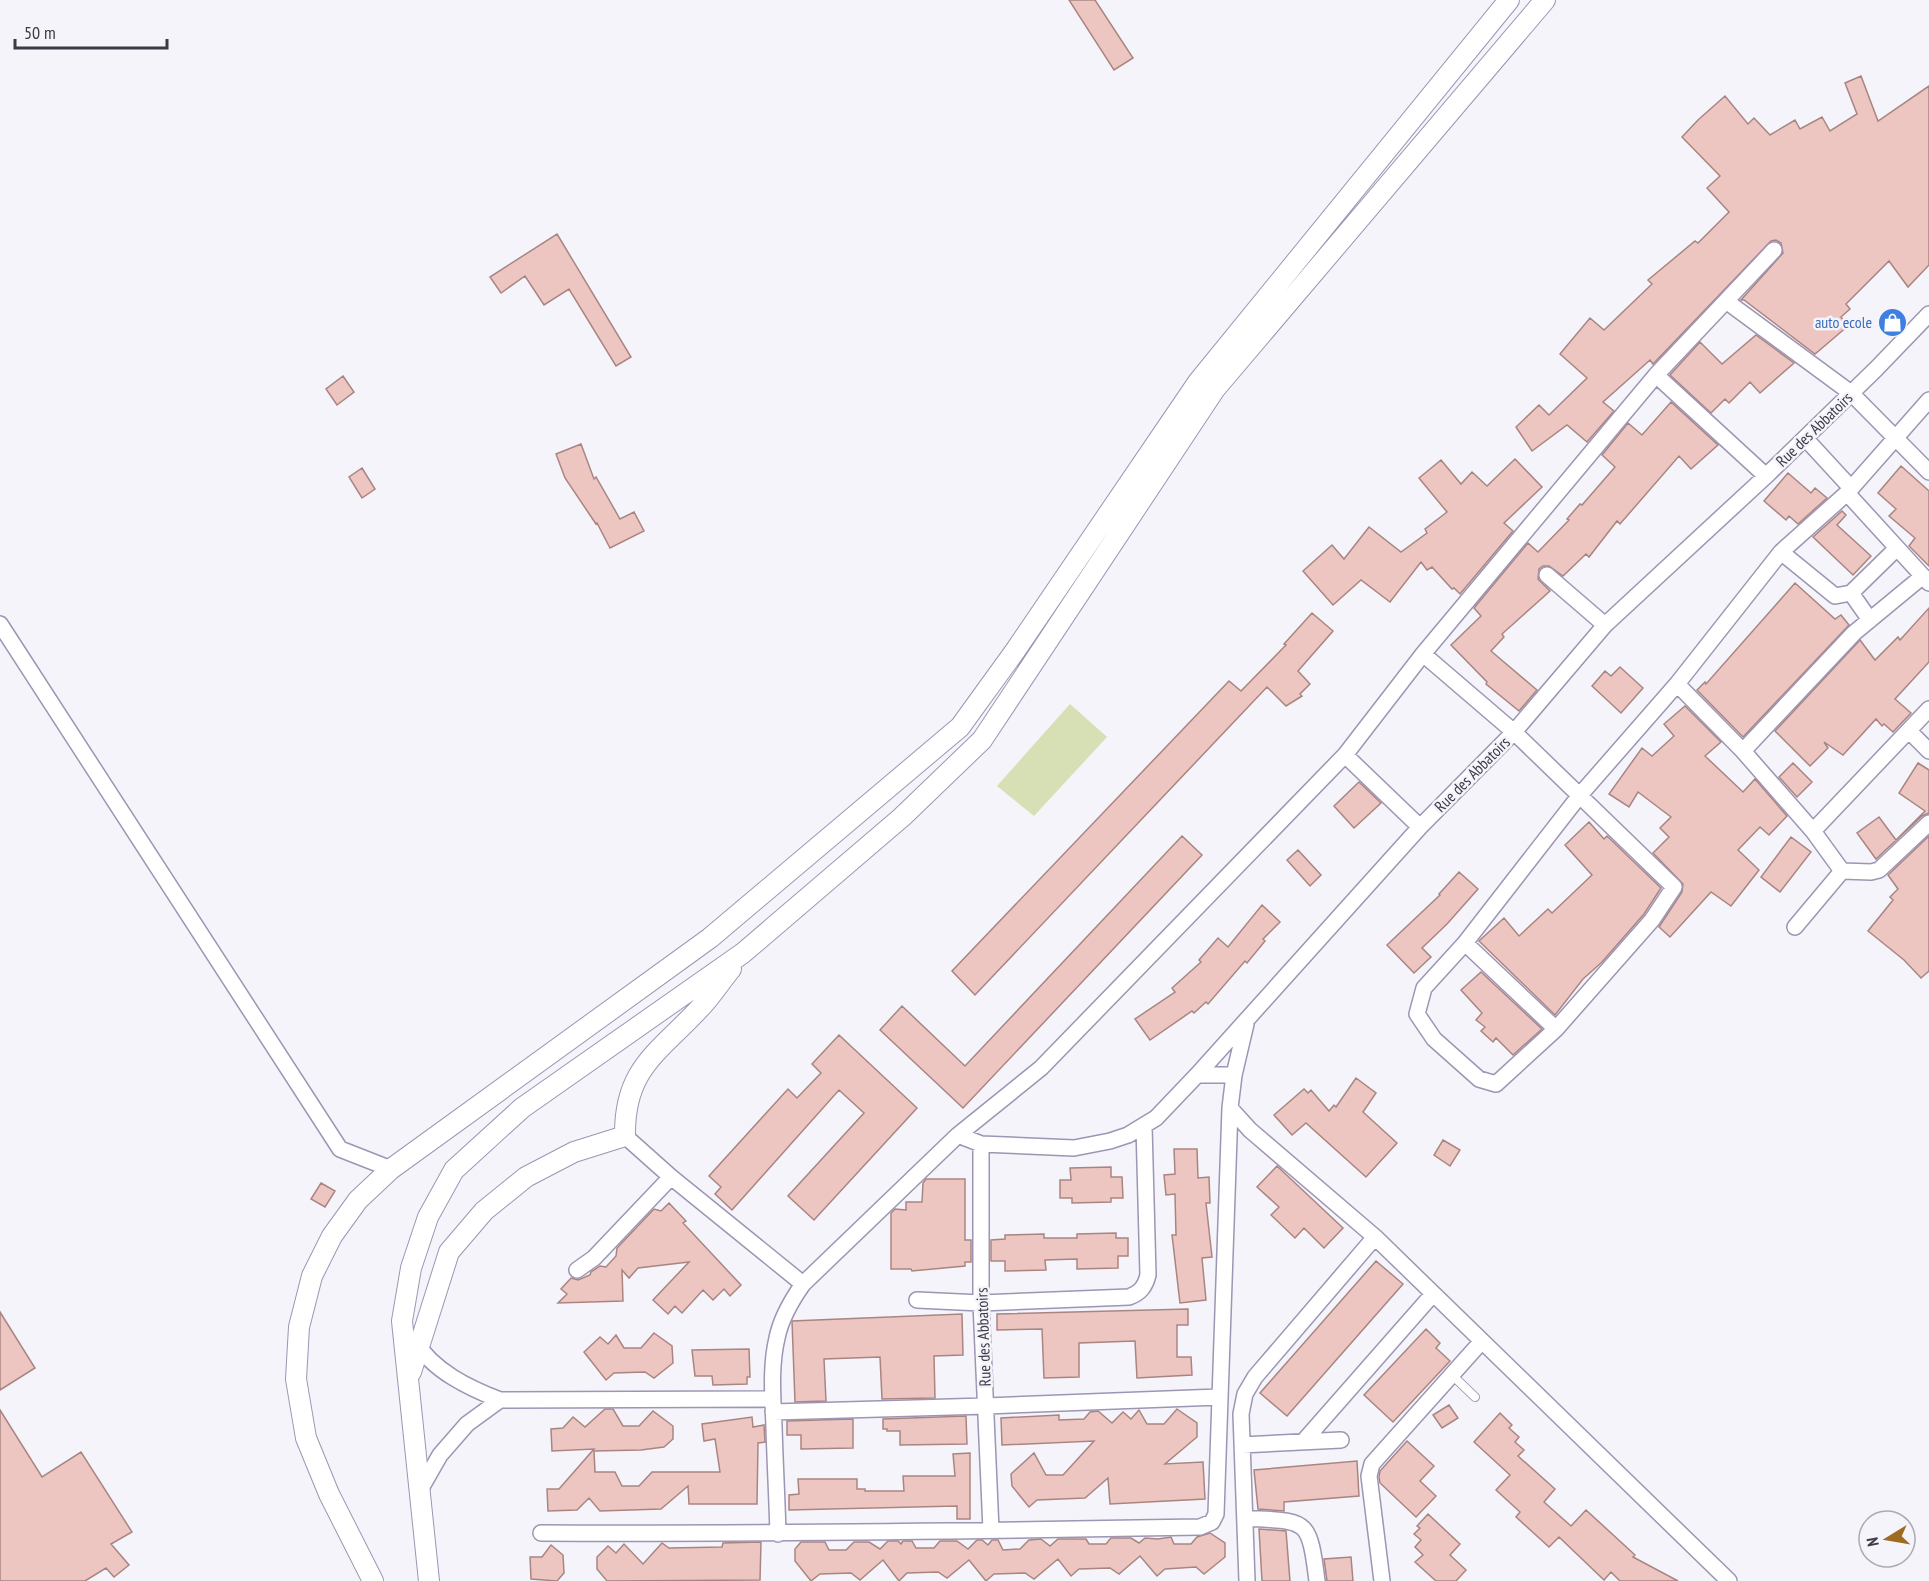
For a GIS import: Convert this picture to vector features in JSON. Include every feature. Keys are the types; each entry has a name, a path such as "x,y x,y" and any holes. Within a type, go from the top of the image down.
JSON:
{"street":[{"path":"373,1581 329,1494 306,1438 296,1379 298,1327 312,1276 332,1236 358,1200 391,1169 710,938 960,727 1015,651 1198,381 1509,0"},
{"path":"429,1581 402,1321 411,1268 429,1217 454,1170 522,1108 743,953 902,817 982,740 1215,389 1545,0"},
{"path":"778,1534 773,1405 774,1358 777,1338 792,1301 803,1284 958,1136 1041,1068 1345,755 1423,654 1656,375 1774,250"},
{"path":"1726,301 1851,393 1929,472"},
{"name":"Rue des Abbatoirs","path":"958,1136 981,1144 1074,1148 1110,1141 1144,1126 1167,1108 1420,827 1514,732 1605,625 1766,476 1929,314"},
{"path":"1656,375 1766,476"},
{"path":"1423,654 1514,732 1580,795 1674,887 1652,920 1556,1029 1496,1084 1479,1079 1434,1039 1417,1014 1424,988 1465,944 1580,795 1677,684 1781,552 1849,490 1929,400"},
{"path":"1743,751 1854,633 1926,579 1897,548 1805,438"},
{"path":"1781,552 1835,596 1851,593 1897,548"},
{"path":"1547,575 1605,625"},
{"path":"1851,593 1870,620"},
{"path":"0,624 340,1149 391,1169"},
{"path":"1677,684 1743,751 1813,831 1842,872"},
{"path":"1813,831 1929,710"},
{"path":"1909,731 1929,752"},
{"path":"1345,755 1420,827"},
{"path":"1795,927 1842,872 1879,870 1929,823"},
{"path":"1465,944 1556,1029"},
{"path":"743,953 701,1007 650,1059 637,1076 629,1095 625,1115 625,1136 671,1177 803,1284"},
{"path":"541,1533 778,1534 1206,1526 1212,1522 1216,1514 1230,1108 1234,1075 1247,1020"},
{"path":"1197,1075 1234,1075"},
{"path":"1230,1108 1250,1130 1375,1237 1729,1581"},
{"path":"917,1300 981,1303 1129,1297 1142,1289 1148,1275 1144,1126"},
{"path":"408,1380 449,1252 484,1210 526,1177 574,1152 625,1136"},
{"name":"Rue des Abbatoirs","path":"981,1144 981,1303 991,1530"},
{"path":"577,1270 594,1258 671,1177"},
{"path":"1247,1581 1242,1404 1250,1385 1375,1237"},
{"path":"1303,1442 1433,1294"},
{"path":"402,1321 419,1347 443,1370 470,1388 500,1400 986,1406 1219,1397"},
{"path":"1382,1581 1370,1483 1372,1464 1482,1341"},
{"path":"420,1490 440,1455 467,1424 500,1400"},
{"path":"1242,1445 1341,1440"},
{"path":"1245,1518 1289,1521 1303,1527 1311,1540 1317,1581"}],"lane":[{"path":"1451,1374 1475,1397"}],"green space":[{"path":"1070,704 1107,737 1034,816 997,786"}],"building":[{"path":"1069,0 1095,0 1133,58 1114,70"},
{"path":"1861,76 1878,121 1929,86 1929,265 1908,287 1889,261 1846,304 1850,309 1841,317 1848,326 1815,354 1741,300 1783,253 1781,243 1776,240 1771,241 1653,364 1650,360 1603,402 1614,411 1587,442 1567,425 1532,451 1516,427 1539,405 1549,415 1587,378 1560,354 1590,318 1604,330 1652,284 1648,280 1695,241 1698,243 1729,212 1707,188 1720,176 1682,137 1725,96 1748,124 1754,118 1770,135 1795,120 1800,129 1822,117 1830,131 1857,114 1845,83"},
{"path":"557,234 631,357 616,366 569,289 544,305 525,276 501,293 490,277"},
{"path":"1756,335 1794,363 1760,393 1750,382 1729,403 1725,399 1711,413 1670,375 1700,342 1722,364"},
{"path":"343,376 354,392 337,405 326,389"},
{"path":"1671,402 1718,445 1691,469 1679,456 1620,524 1617,521 1589,557 1586,554 1563,576 1549,566 1539,569 1538,579 1550,591 1502,634 1504,637 1491,651 1537,690 1519,711 1486,684 1487,682 1451,645 1481,616 1474,608 1528,543 1538,552 1615,467 1602,455 1628,423 1642,435"},
{"path":"581,444 594,479 596,477 620,519 634,512 644,531 610,548 597,523 565,478 556,454"},
{"path":"1515,459 1542,487 1504,523 1513,531 1460,594 1454,588 1452,589 1432,567 1427,570 1421,562 1390,602 1361,580 1333,605 1303,571 1332,545 1344,559 1369,527 1401,552 1427,533 1425,529 1447,512 1419,478 1441,460 1461,484 1472,472 1487,486"},
{"path":"1901,466 1929,491 1929,566 1909,546 1915,538 1889,516 1896,509 1878,493"},
{"path":"362,468 375,489 362,498 349,477"},
{"path":"1788,473 1811,493 1815,488 1827,498 1798,524 1789,516 1786,520 1764,501"},
{"path":"1842,511 1846,515 1837,525 1871,556 1853,575 1813,537"},
{"path":"1795,583 1835,619 1841,615 1849,625 1743,737 1697,690 1705,682 1706,684"},
{"path":"1929,608 1929,662 1895,699 1911,713 1893,732 1884,724 1882,726 1876,719 1843,755 1824,742 1828,748 1810,766 1775,731 1860,640 1875,660 1898,637 1900,640"},
{"path":"1312,613 1333,631 1298,671 1310,684 1300,694 1302,696 1286,706 1267,687 975,995 952,971 1229,681 1241,691 1286,645 1284,644"},
{"path":"1620,667 1643,688 1621,713 1592,686 1605,671 1611,676"},
{"path":"1685,706 1721,742 1705,756 1743,792 1755,779 1787,816 1769,835 1760,827 1738,850 1759,870 1731,906 1711,892 1670,937 1659,927 1682,892 1683,884 1653,853 1669,837 1660,828 1671,817 1638,792 1629,807 1609,794 1642,748 1652,756 1674,736 1664,724"},
{"path":"1793,763 1812,782 1797,797 1779,777"},
{"path":"1918,763 1929,770 1929,813 1922,816 1876,859 1857,833 1879,817 1896,840 1925,811 1899,793"},
{"path":"1359,782 1381,803 1354,828 1334,806"},
{"path":"1589,822 1604,839 1607,836 1661,888 1644,914 1602,962 1583,979 1555,1015 1479,941 1504,918 1519,936 1548,909 1552,913 1592,875 1565,845"},
{"path":"1182,836 1202,855 963,1108 880,1030 902,1006 965,1066"},
{"path":"1929,836 1929,971 1921,978 1904,960 1868,931 1893,900 1890,897 1898,889 1888,875"},
{"path":"1791,837 1811,852 1780,892 1761,877"},
{"path":"1298,850 1321,875 1310,886 1287,860"},
{"path":"1459,872 1478,889 1422,948 1431,957 1414,973 1387,945 1440,895"},
{"path":"1262,905 1280,922 1263,939 1265,941 1247,963 1245,961 1208,1004 1206,1002 1194,1013 1192,1011 1150,1040 1135,1019 1175,992 1172,988 1201,962 1199,960 1218,938 1228,947"},
{"path":"1481,972 1542,1029 1513,1055 1496,1038 1493,1042 1481,1031 1485,1027 1476,1020 1482,1013 1461,990"},
{"path":"839,1035 917,1108 814,1220 788,1196 864,1113 839,1090 732,1210 715,1194 721,1187 709,1176 788,1089 797,1098 821,1073 812,1064"},
{"path":"1356,1078 1376,1093 1363,1112 1397,1143 1366,1177 1306,1123 1292,1135 1274,1115 1304,1089 1308,1093 1311,1090 1329,1111 1334,1105 1336,1107"},
{"path":"1443,1140 1460,1150 1450,1166 1434,1155"},
{"path":"1174,1149 1197,1149 1198,1178 1209,1177 1210,1203 1206,1203 1212,1257 1202,1258 1206,1300 1180,1303 1172,1235 1176,1235 1175,1194 1166,1195 1164,1175 1175,1174"},
{"path":"1277,1166 1343,1228 1324,1248 1304,1228 1295,1238 1271,1215 1279,1207 1257,1187"},
{"path":"1111,1167 1111,1177 1122,1177 1123,1198 1111,1198 1111,1202 1072,1203 1072,1198 1060,1198 1060,1180 1071,1180 1070,1168"},
{"path":"926,1179 965,1179 965,1240 971,1240 971,1262 965,1262 965,1266 912,1271 911,1269 891,1269 891,1213 895,1209 906,1210 906,1202 922,1202 923,1183"},
{"path":"321,1183 335,1191 325,1207 311,1199"},
{"path":"669,1203 686,1221 683,1223 741,1285 730,1296 724,1289 713,1300 703,1290 682,1313 675,1306 668,1314 653,1300 689,1262 638,1268 629,1278 622,1270 623,1301 558,1303 567,1294 561,1289 571,1278 578,1280 590,1275 600,1266 606,1267 616,1256 617,1248 654,1209 661,1211"},
{"path":"1116,1233 1116,1238 1128,1238 1128,1256 1118,1256 1118,1268 1077,1269 1077,1259 1045,1260 1046,1270 1005,1271 1005,1261 991,1261 991,1240 1005,1239 1005,1235 1044,1234 1044,1238 1077,1238 1077,1234"},
{"path":"1376,1261 1403,1284 1287,1416 1260,1393"},
{"path":"1188,1309 1188,1325 1177,1325 1177,1357 1191,1357 1192,1375 1137,1378 1135,1341 1079,1343 1079,1377 1044,1378 1042,1329 997,1330 997,1314"},
{"path":"0,1312 35,1368 0,1390"},
{"path":"962,1314 963,1355 934,1356 935,1398 882,1399 880,1357 824,1359 826,1401 795,1402 792,1321"},
{"path":"1426,1329 1440,1343 1436,1348 1450,1361 1393,1422 1364,1395"},
{"path":"654,1333 672,1346 673,1363 654,1378 645,1372 614,1373 606,1380 584,1352 600,1337 608,1344 616,1335 624,1348 641,1348"},
{"path":"749,1349 750,1377 747,1377 747,1384 713,1385 712,1376 695,1376 692,1350"},
{"path":"1449,1405 1458,1418 1442,1428 1433,1415"},
{"path":"605,1409 613,1409 623,1426 639,1426 653,1411 673,1426 673,1439 664,1447 594,1451 595,1472 615,1472 622,1486 639,1486 652,1472 720,1472 715,1439 704,1441 702,1424 752,1417 753,1427 764,1425 765,1442 758,1443 757,1504 689,1504 688,1486 661,1509 600,1511 589,1498 577,1510 548,1511 547,1489 559,1489 594,1449 552,1451 551,1429 563,1428 573,1417 585,1427"},
{"path":"1177,1409 1197,1423 1197,1437 1165,1464 1203,1462 1205,1499 1110,1504 1108,1478 1085,1498 1037,1500 1029,1507 1012,1486 1011,1474 1034,1453 1046,1475 1063,1475 1094,1441 1002,1445 1001,1418 1059,1415 1059,1420 1084,1419 1090,1412 1098,1411 1112,1423 1123,1412 1131,1419 1139,1410 1147,1424 1164,1424"},
{"path":"0,1410 42,1477 81,1452 132,1532 111,1544 129,1565 114,1577 106,1568 85,1581 0,1581"},
{"path":"1500,1413 1512,1425 1509,1428 1519,1437 1515,1442 1524,1450 1518,1456 1555,1489 1544,1502 1571,1526 1586,1510 1635,1555 1633,1557 1678,1581 1620,1581 1611,1572 1604,1580 1559,1537 1549,1547 1516,1517 1520,1512 1496,1490 1510,1475 1474,1442"},
{"path":"966,1416 967,1444 900,1445 900,1431 883,1429 883,1419"},
{"path":"853,1419 853,1448 801,1449 801,1435 787,1435 787,1421"},
{"path":"1407,1441 1434,1466 1420,1481 1436,1496 1416,1517 1380,1483 1379,1477 1380,1471"},
{"path":"970,1453 970,1519 957,1519 957,1506 789,1510 789,1495 799,1494 798,1479 857,1479 857,1489 904,1491 903,1476 955,1476 953,1454"},
{"path":"1357,1461 1359,1496 1284,1502 1284,1511 1258,1509 1254,1470"},
{"path":"1428,1514 1460,1544 1450,1555 1466,1570 1456,1581 1436,1581 1415,1562 1423,1555 1415,1547 1421,1540 1414,1534 1420,1528 1417,1526"},
{"path":"1259,1529 1286,1531 1290,1581 1262,1581"},
{"path":"1210,1533 1225,1543 1225,1557 1204,1574 1196,1567 1165,1569 1157,1576 1140,1556 1119,1574 1110,1568 1079,1569 1071,1576 1058,1559 1034,1579 1025,1573 994,1574 986,1581 969,1560 947,1578 938,1572 907,1573 899,1581 883,1560 860,1580 851,1573 820,1574 811,1581 795,1561 795,1549 801,1542 825,1542 829,1550 846,1550 854,1542 869,1542 880,1549 888,1541 898,1541 901,1544 903,1541 912,1541 916,1548 934,1548 940,1541 957,1541 968,1549 977,1540 982,1540 988,1545 992,1540 998,1540 1003,1550 1020,1549 1029,1540 1041,1539 1050,1546 1058,1539 1086,1539 1089,1544 1106,1544 1111,1538 1131,1538 1139,1543 1145,1538 1171,1537 1174,1544 1191,1544 1197,1537"},
{"path":"761,1542 760,1580 607,1581 597,1569 597,1557 608,1546 616,1553 624,1544 643,1564 662,1543 669,1548 722,1547 723,1543"},
{"path":"551,1545 563,1555 564,1573 557,1581 531,1579 530,1557 542,1557"},
{"path":"1351,1557 1353,1581 1327,1581 1324,1559"}],"place":[{"name":"auto ecole","path":"1893,322"}]}
